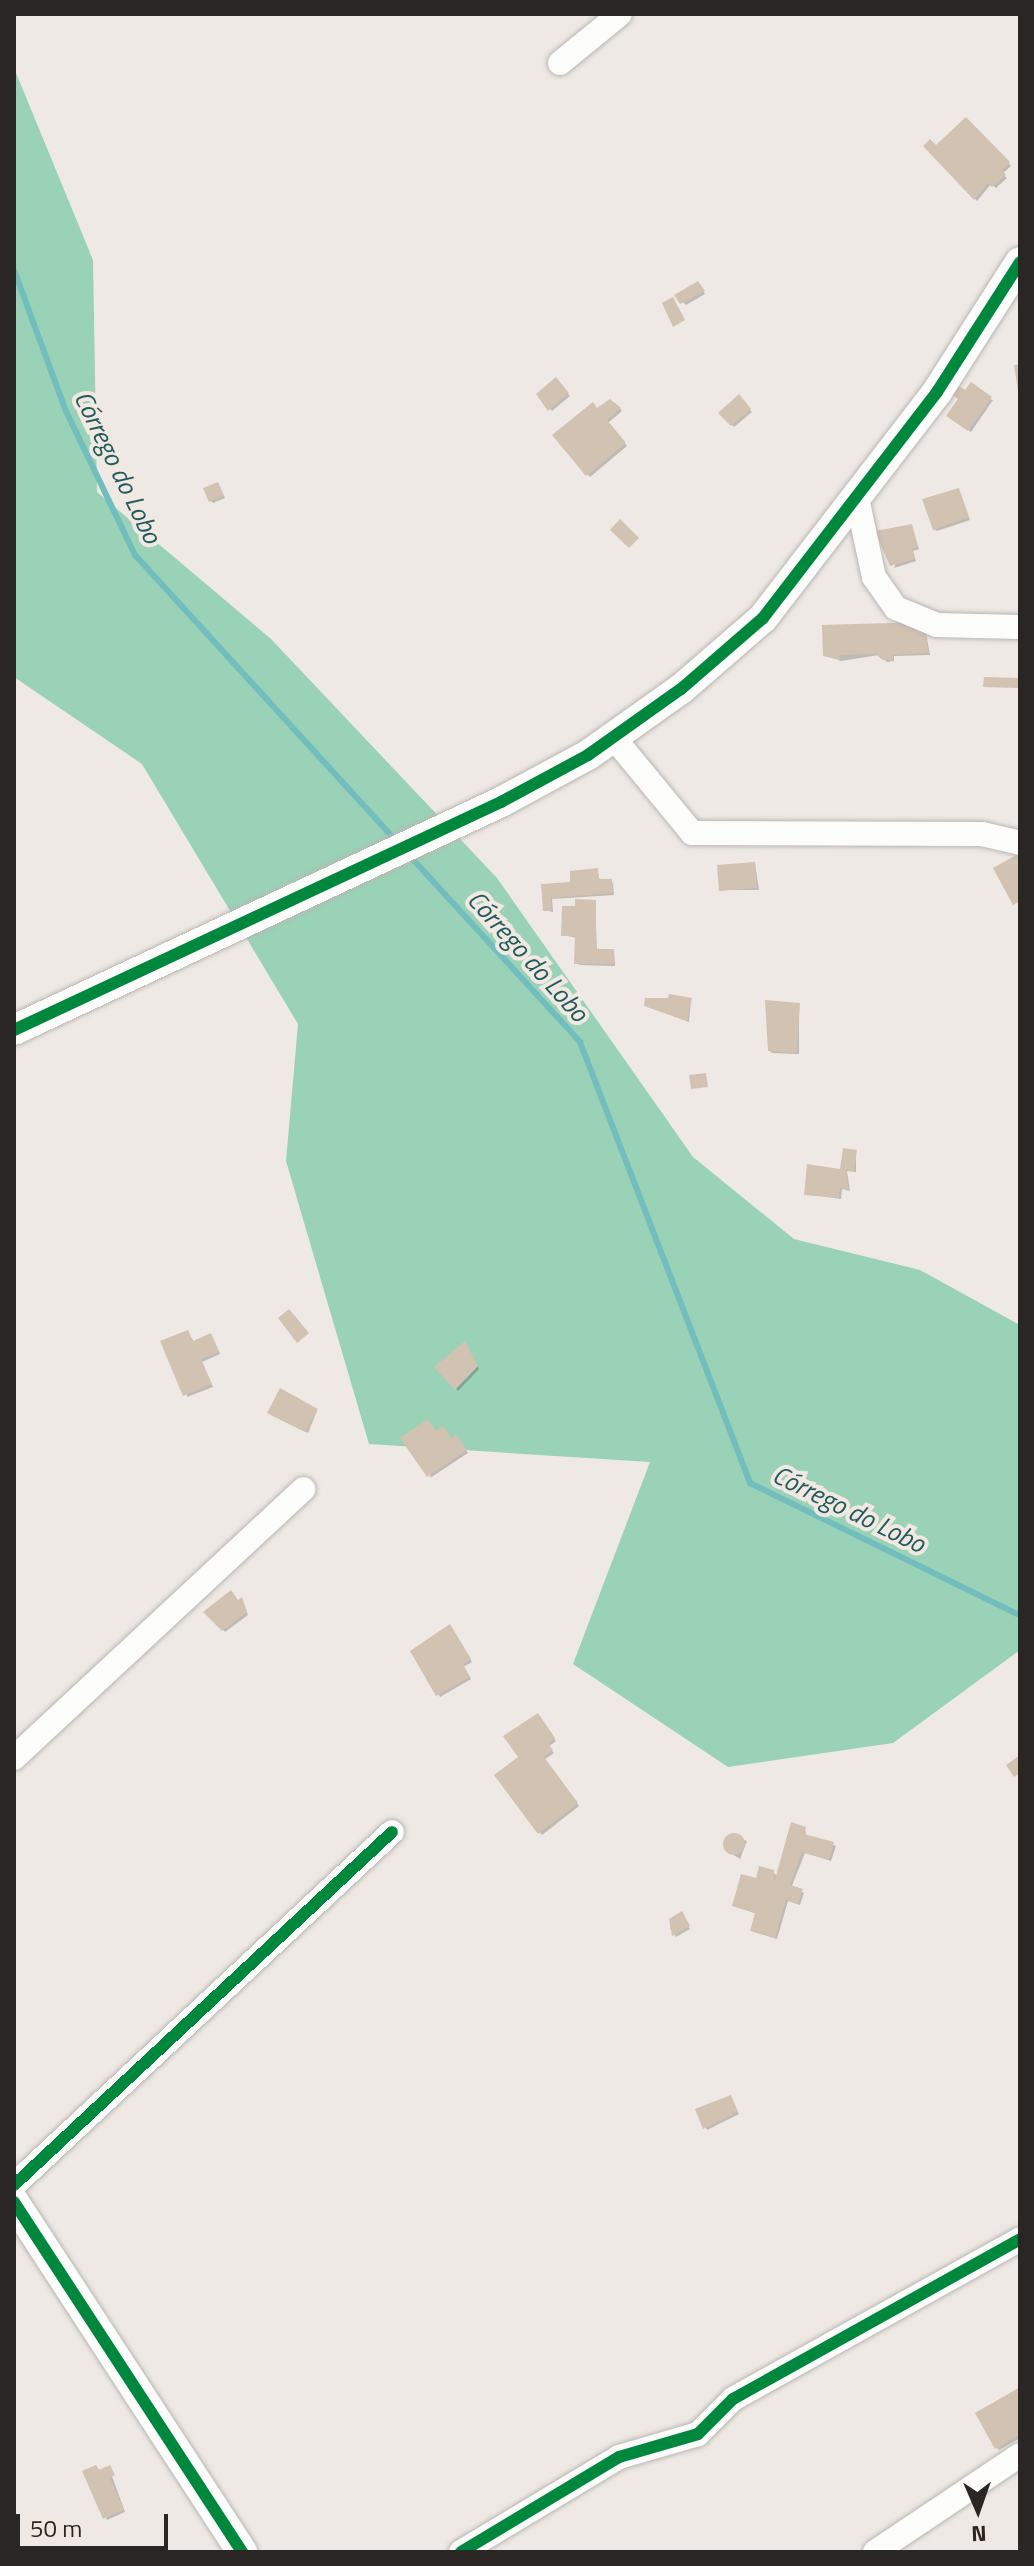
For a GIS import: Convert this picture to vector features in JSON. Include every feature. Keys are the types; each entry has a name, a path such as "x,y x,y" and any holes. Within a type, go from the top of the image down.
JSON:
{"street":[{"path":"560,63 620,14"},
{"path":"14,1030 501,802 613,737 681,689 763,618 937,392 1020,262"},
{"path":"857,498 874,577 896,608 937,625 1020,627"},
{"path":"613,737 692,833 982,834 1020,843"},
{"path":"14,1758 303,1489"},
{"path":"14,2185 392,1832"},
{"path":"14,2202 242,2552"},
{"path":"461,2552 619,2457 698,2434 733,2399 1020,2239"},
{"path":"875,2552 1020,2455"}],"green space":[{"path":"14,68 93,260 97,492 271,639 497,878 693,1157 794,1239 920,1270 1020,1325 1020,1650 893,1743 728,1767 573,1664 650,1462 369,1444 286,1161 298,1024 142,764 14,677"}],"building":[{"path":"966,117 1010,162 1002,170 1006,175 992,187 988,183 974,200 923,146 930,139 936,145"},
{"path":"698,281 705,291 680,304 674,295"},
{"path":"673,297 685,320 673,327 662,303"},
{"path":"1020,364 1020,391 1018,391 1014,365"},
{"path":"556,377 569,393 548,411 536,394"},
{"path":"971,382 992,397 968,431 946,416 958,399 948,392 954,383 965,390"},
{"path":"739,394 751,409 731,426 718,413"},
{"path":"610,399 621,408 607,420 626,443 586,476 552,435 593,402 597,408"},
{"path":"218,482 224,496 209,502 203,488"},
{"path":"959,488 969,517 933,530 922,499"},
{"path":"620,519 639,538 629,548 610,530"},
{"path":"912,524 918,547 912,549 915,559 890,566 875,531"},
{"path":"923,622 929,653 893,655 893,660 883,660 875,654 839,655 840,660 823,656 822,625"},
{"path":"984,677 1020,678 1020,688 983,687"},
{"path":"1020,853 1020,901 1013,905 993,868"},
{"path":"755,862 757,888 719,891 717,865"},
{"path":"598,868 599,879 612,879 613,893 551,898 552,911 543,911 541,884 570,882 570,871"},
{"path":"575,899 596,900 596,949 614,949 614,964 574,964 575,936 561,936 562,906 575,906"},
{"path":"669,994 692,998 687,1021 644,1006 645,998 668,998"},
{"path":"765,1000 800,1003 797,1053 768,1051"},
{"path":"706,1073 708,1087 691,1089 689,1075"},
{"path":"843,1148 857,1150 854,1171 846,1170 849,1190 840,1188 839,1198 804,1195 807,1164 840,1169"},
{"path":"289,1309 309,1333 297,1343 278,1318"},
{"path":"188,1330 193,1341 211,1333 219,1352 201,1359 212,1384 183,1396 160,1341"},
{"path":"465,1341 478,1366 455,1390 434,1367"},
{"path":"280,1388 318,1409 305,1432 267,1413"},
{"path":"428,1419 436,1431 443,1426 452,1438 456,1434 467,1450 427,1477 400,1438"},
{"path":"231,1590 238,1600 242,1597 247,1612 222,1631 203,1612"},
{"path":"450,1624 471,1659 463,1664 470,1677 436,1696 410,1651"},
{"path":"538,1713 555,1738 548,1744 553,1750 544,1757 578,1803 538,1834 494,1775 518,1757 503,1736"},
{"path":"1020,1755 1020,1773 1014,1777 1006,1765"},
{"path":"791,1822 806,1827 804,1834 834,1842 829,1860 802,1852 790,1885 803,1889 798,1904 786,1900 775,1938 750,1931 755,1913 732,1906 741,1874 756,1878 759,1866 774,1870 774,1883"},
{"path":"734,1833 742,1836 745,1844 742,1852 734,1855 726,1852 723,1844 726,1836"},
{"path":"682,1911 690,1926 672,1936 669,1919"},
{"path":"731,2095 738,2112 703,2129 695,2109"},
{"path":"1020,2387 1020,2435 995,2449 975,2413"},
{"path":"96,2465 99,2470 110,2465 115,2475 110,2478 124,2510 103,2519 82,2471"}],"waterway":[{"name":"Córrego do Lobo","path":"14,270 66,411 135,555 395,840"},
{"name":"Córrego do Lobo","path":"408,854 580,1042 750,1483 1020,1615"}],"cycle path":[{"path":"14,1030 501,802 588,755 681,689 763,618 937,392 1020,262"},
{"path":"14,2185 392,1832"},
{"path":"14,2202 242,2552"},
{"path":"461,2552 619,2457 698,2434 733,2399 1020,2239"}]}
